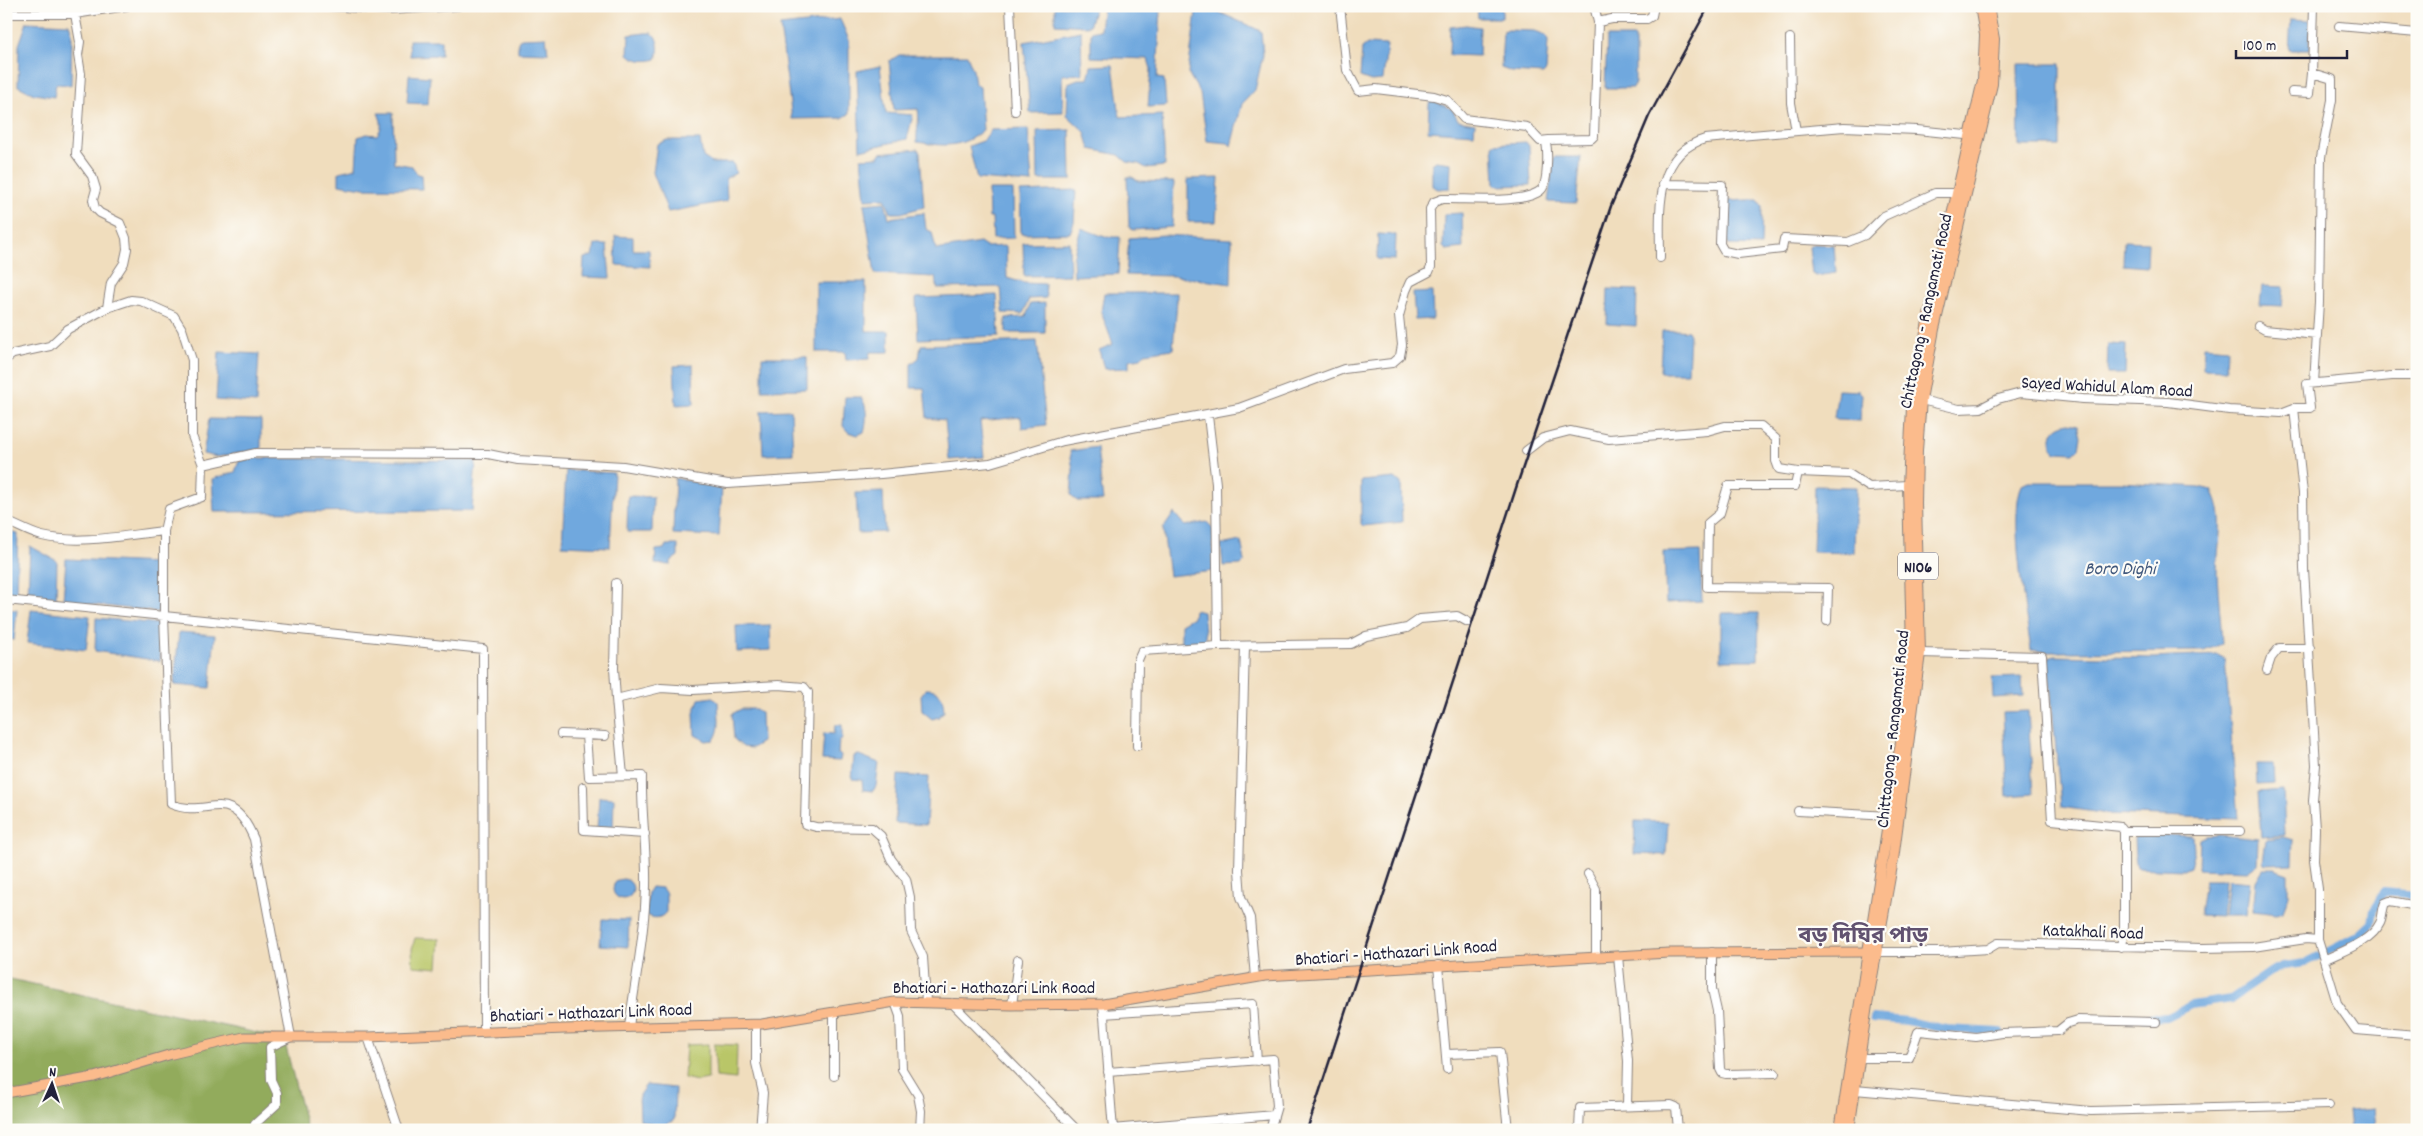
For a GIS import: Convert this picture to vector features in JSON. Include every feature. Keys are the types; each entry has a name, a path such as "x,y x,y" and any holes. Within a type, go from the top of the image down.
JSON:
{"highway":[{"name":"Chittagong - Rangamati Road","path":"1980,6 1990,47"},
{"name":"Chittagong - Rangamati Road","path":"1873,952 1893,860 1920,653 1916,503 1917,450 1921,400 1975,136 1990,47 1988,6"},
{"name":"Chittagong - Rangamati Road","path":"1840,1130 1856,1058 1873,952 1889,816 1904,729 1912,651 1908,485 1911,426 1916,384 1956,193 1975,136"},
{"name":"Chittagong - Rangamati Road","path":"1849,1130 1855,1090 1856,1058"}],"main road":[{"name":"Bhatiari - Hathazari Link Road","path":"6,1093 94,1077 237,1038 368,1037 756,1024 895,1002 1012,1006 1103,1004 1255,978 1438,965 1712,952 1873,952"}],"street":[{"path":"6,14 75,14 127,6"},
{"path":"328,6 389,10 438,9 458,6"},
{"path":"1010,6 1015,111"},
{"path":"1340,6 1347,70 1358,91 1382,89 1434,96 1447,100 1464,119 1527,127 1540,141 1546,142 1549,140 1591,138 1594,136 1598,22 1594,6"},
{"path":"1598,22 1612,19 1647,19 1652,16 1654,6"},
{"path":"2292,92 2310,93 2314,6"},
{"path":"75,14 80,42 78,55 81,95 76,154 92,176 96,189 93,200 95,208 100,213 120,222 126,238 127,249 124,263 111,283 107,308"},
{"path":"2339,26 2417,33"},
{"path":"1790,38 1791,103 1796,132"},
{"path":"2312,73 2332,79 2332,100 2320,157 2317,335 2314,383"},
{"path":"1660,258 1660,208 1664,184 1671,164 1694,142 1705,139 1844,127 1917,130 1975,136"},
{"path":"203,465 256,453 488,454 518,460 623,466 728,484 881,474 990,463 1063,441 1208,416 1239,408 1344,369 1392,364 1400,356 1402,345 1399,316 1406,291 1410,282 1428,272 1431,267 1430,209 1434,202 1442,199 1519,198 1534,195 1542,189 1545,182 1548,151 1546,142"},
{"path":"1664,184 1722,185 1720,244 1724,250 1738,254 1782,249 1784,239 1848,242 1865,235 1884,216 1936,193 1956,193"},
{"path":"6,359 13,354 50,346 68,329 107,308 131,300 141,301 174,316 182,329 192,360 192,436 203,465 202,496 169,509 164,531 164,616 171,804 178,807 216,806 232,809 246,820 254,839 291,1037 270,1047 271,1080 277,1093 277,1104 254,1124"},
{"path":"2258,326 2265,330 2317,335"},
{"path":"2417,376 2392,376 2307,384 2310,408 2294,408 2303,494 2304,569 2316,765 2313,800 2316,829 2314,860 2318,890 2318,940 2337,1003 2356,1030 2417,1034"},
{"name":"Sayed Wahidul Alam Road","path":"1921,400 1958,409 1981,408 1998,399 2021,393 2090,399 2168,402 2229,410 2281,413 2294,408"},
{"path":"1208,416 1216,484 1218,646"},
{"path":"1526,451 1543,438 1570,431 1609,440 1706,431 1726,426 1761,426 1776,439 1776,461 1779,469 1798,472 1848,474 1868,487 1908,485"},
{"path":"1798,472 1795,486 1728,486 1720,513 1708,523 1707,587 1828,588 1827,621"},
{"path":"6,521 41,536 61,538 90,539 164,531"},
{"path":"616,583 614,668 623,776"},
{"path":"6,600 483,649 484,1032"},
{"path":"1136,746 1138,660 1142,651 1218,646 1351,644 1366,636 1406,628 1420,619 1457,616 1468,622"},
{"path":"1245,646 1239,870 1241,897 1250,918 1255,978"},
{"path":"2267,670 2271,658 2279,648 2310,648"},
{"path":"1920,653 2042,656 2052,820 2121,827 2124,831 2124,926 2121,947"},
{"path":"616,699 661,688 692,690 778,685 804,687 808,692 805,824 816,827 872,828 881,836 891,859 906,879 910,897 911,930 923,957 926,1002"},
{"path":"561,734 605,736"},
{"path":"586,735 589,777 642,776 641,803 645,834 646,888 629,1027"},
{"path":"583,787 584,830 645,834"},
{"path":"1798,811 1889,816"},
{"path":"2124,831 2240,831"},
{"path":"1588,874 1596,889 1596,957"},
{"path":"2324,960 2360,943 2373,932 2380,922 2385,903 2390,901 2417,906"},
{"name":"Katakhali Road","path":"1873,952 1940,952 1988,949 1998,943 2121,947 2253,946 2306,938 2318,940"},
{"path":"1712,952 1712,989 1717,1011 1720,1069 1722,1074 1775,1072"},
{"path":"1618,956 1628,1061 1627,1105"},
{"path":"1012,1006 1018,960"},
{"path":"1438,965 1447,1069"},
{"path":"895,1002 900,1016 902,1069 918,1095 921,1111 920,1130"},
{"path":"952,1003 1077,1130"},
{"path":"1103,1004 1112,1129 1274,1115"},
{"path":"1103,1014 1252,1004 1257,1060"},
{"path":"834,1012 834,1076"},
{"path":"1856,1058 1909,1058 1920,1031 1976,1037 2002,1033 2058,1031 2068,1023 2078,1020 2156,1022"},
{"path":"756,1024 756,1064 763,1093 760,1130"},
{"path":"368,1037 400,1130"},
{"path":"1446,1054 1500,1052 1508,1130"},
{"path":"1108,1072 1273,1059 1277,1106 1270,1130"},
{"path":"1855,1090 2091,1111 2329,1105"},
{"path":"1579,1130 1580,1108 1627,1105 1671,1106 1676,1108 1678,1130"}],"green space":[{"path":"415,938 440,939 438,968 413,966 412,949"},
{"path":"6,978 284,1039 307,1130 6,1130"},
{"path":"708,1044 708,1079 697,1081 684,1078 686,1045"},
{"path":"714,1044 737,1045 736,1079 716,1077"}],"water":[{"path":"1055,6 1095,6 1095,8 1089,26 1055,24"},
{"path":"1103,6 1129,9 1152,6 1161,8 1157,78 1164,79 1166,106 1148,107 1151,69 1148,59 1091,57 1091,32 1100,30"},
{"path":"1477,6 1502,6 1502,18 1478,18"},
{"path":"1216,11 1261,31 1263,55 1255,90 1242,104 1231,146 1228,143 1207,141 1200,93 1188,73 1196,12"},
{"path":"840,19 849,40 849,114 842,118 792,119 780,26"},
{"path":"2291,19 2310,20 2310,50 2289,50"},
{"path":"27,22 69,24 72,33 71,85 56,84 54,97 34,94 18,86 19,45"},
{"path":"1466,25 1480,27 1479,56 1449,55 1450,27"},
{"path":"1507,30 1535,31 1546,35 1548,41 1546,71 1543,74 1512,72 1501,68 1503,32"},
{"path":"1081,31 1082,74 1062,75 1063,112 1030,113 1024,42"},
{"path":"652,33 656,38 658,49 656,59 641,60 628,54 629,35"},
{"path":"546,37 548,53 518,52 518,42 521,38"},
{"path":"1607,37 1635,37 1635,83 1633,88 1605,88"},
{"path":"409,40 441,40 441,55 410,56"},
{"path":"1367,44 1387,45 1383,80 1371,81 1360,77 1362,48"},
{"path":"899,55 967,55 973,70 975,84 980,87 983,130 967,140 952,145 917,142 918,109 894,110 889,61"},
{"path":"2018,64 2060,64 2060,146 2019,146"},
{"path":"1113,65 1120,117 1162,115 1165,166 1146,168 1139,164 1127,162 1119,155 1090,149 1085,132 1067,115 1068,83 1078,79 1088,79 1091,66"},
{"path":"880,66 886,113 913,115 907,139 860,150 857,71"},
{"path":"409,75 430,77 428,104 407,103"},
{"path":"1431,100 1452,109 1458,120 1475,123 1474,134 1428,131 1429,104"},
{"path":"378,113 393,113 394,163 412,166 417,174 421,175 422,189 363,188 339,184 339,172 356,168 358,137 366,134 377,135 379,132 381,124"},
{"path":"1028,129 1032,183 977,179 969,146 983,141 991,130"},
{"path":"1070,130 1071,180 1038,180 1037,131"},
{"path":"667,140 700,140 703,157 712,163 733,163 736,173 726,178 727,201 668,212 653,173 657,144"},
{"path":"1526,142 1529,146 1531,185 1498,186 1495,184 1493,144"},
{"path":"918,149 920,153 924,207 901,213 891,213 885,198 865,199 861,158 878,157 880,153"},
{"path":"1554,157 1581,157 1576,203 1548,202"},
{"path":"1436,161 1451,163 1450,188 1438,189 1432,186 1432,164"},
{"path":"1127,177 1132,177 1138,181 1174,182 1172,227 1133,230 1129,227"},
{"path":"1219,178 1216,222 1188,222 1188,179"},
{"path":"988,190 1013,190 1014,238 993,239 992,218 989,218"},
{"path":"1076,190 1074,222 1070,233 1021,234 1020,192"},
{"path":"1758,200 1762,206 1761,246 1730,245 1723,237 1726,201"},
{"path":"885,202 889,218 924,213 926,229 932,232 936,250 980,243 986,247 1006,246 1007,278 1024,283 1045,284 1046,298 1029,299 1023,314 1003,313 1001,287 937,288 935,277 875,274 864,204"},
{"path":"1462,213 1463,248 1446,250 1443,247 1444,214"},
{"path":"1081,228 1105,237 1120,237 1118,274 1074,276 1073,258"},
{"path":"1378,234 1396,235 1395,260 1377,259"},
{"path":"1164,235 1232,239 1231,284 1175,276 1126,275 1129,238"},
{"path":"615,236 633,237 633,250 649,250 650,267 616,265"},
{"path":"2124,241 2148,242 2147,267 2123,265"},
{"path":"1069,242 1070,275 1024,276 1023,243"},
{"path":"1813,244 1834,245 1836,273 1816,276 1812,274 1809,247"},
{"path":"595,245 607,245 610,278 583,277 584,258 592,256"},
{"path":"816,282 866,282 866,331 889,331 889,352 870,352 869,359 846,360 845,352 816,352"},
{"path":"2262,286 2284,287 2282,306 2260,305"},
{"path":"1608,289 1637,290 1636,326 1607,324"},
{"path":"1432,292 1433,319 1415,320 1413,293"},
{"path":"1104,293 1177,293 1173,349 1145,353 1141,358 1129,360 1129,368 1104,369 1099,350 1113,344 1101,312"},
{"path":"997,295 999,336 918,339 916,298"},
{"path":"1045,303 1045,333 1006,333 1006,318 1026,317 1030,304"},
{"path":"1662,331 1688,331 1690,335 1688,373 1663,373 1660,371"},
{"path":"1037,341 1046,425 1022,428 1021,417 980,421 984,457 949,460 945,420 927,418 924,388 911,388 911,364 919,358 921,345"},
{"path":"2108,344 2126,345 2125,374 2107,374"},
{"path":"2204,346 2227,348 2226,370 2203,369"},
{"path":"219,352 259,354 256,403 216,400"},
{"path":"762,357 807,357 807,389 762,390"},
{"path":"693,365 694,404 676,405 674,366"},
{"path":"1838,390 1859,391 1862,394 1860,421 1837,420 1834,418"},
{"path":"845,397 861,397 865,405 865,428 864,432 858,435 848,432 843,426"},
{"path":"791,410 793,454 763,455 761,411"},
{"path":"209,419 261,420 261,449 217,457 203,454"},
{"path":"2069,423 2078,425 2081,437 2079,448 2074,453 2056,452 2052,447 2054,431 2060,426"},
{"path":"1097,447 1103,501 1077,501 1071,495 1073,470 1070,451"},
{"path":"253,458 476,461 472,511 214,512 212,479 235,472 239,461"},
{"path":"566,470 614,473 610,547 562,545"},
{"path":"675,478 722,488 719,536 673,534"},
{"path":"1395,478 1401,483 1402,522 1363,526 1361,524 1361,481"},
{"name":"Boro Dighi","path":"2028,482 2121,482 2200,487 2212,490 2217,500 2220,520 2217,574 2222,644 2204,651 2048,652 2031,650 2017,541 2018,499 2022,485"},
{"path":"1815,486 1856,487 1854,553 1813,552"},
{"path":"883,492 885,532 858,533 856,493"},
{"path":"628,496 653,497 652,532 627,532"},
{"path":"1174,513 1185,526 1207,522 1213,528 1214,571 1169,576 1163,529"},
{"path":"6,529 18,534 16,596 6,595"},
{"path":"1241,541 1245,561 1241,565 1223,566 1221,545"},
{"path":"666,545 678,545 678,556 671,561 671,565 655,564 656,550 664,549"},
{"path":"30,546 57,561 56,599 28,596"},
{"path":"1700,551 1702,601 1666,603 1664,552"},
{"path":"66,559 158,563 158,612 63,601"},
{"path":"6,609 17,610 14,640 6,639"},
{"path":"31,610 90,616 86,650 27,643"},
{"path":"1194,610 1203,612 1206,641 1204,645 1181,645 1181,624 1193,617"},
{"path":"1721,613 1759,613 1758,660 1721,660"},
{"path":"96,618 161,624 160,661 95,651"},
{"path":"770,625 771,650 737,652 736,626"},
{"path":"179,632 215,635 210,688 174,685"},
{"path":"2218,655 2225,659 2238,819 2108,814 2061,807 2048,658 2055,656 2153,658"},
{"path":"2022,677 2023,696 1993,698 1992,678"},
{"path":"926,689 935,690 942,698 944,711 939,717 932,719 922,711 921,695"},
{"path":"713,697 718,702 719,727 714,740 706,741 695,735 694,713 699,699"},
{"path":"741,709 756,709 761,713 762,742 752,748 743,747 734,739 732,714"},
{"path":"2028,711 2033,794 2007,796 2003,712"},
{"path":"835,725 842,725 842,739 839,740 838,754 841,755 840,761 822,760 824,733 834,734"},
{"path":"859,755 879,763 876,786 873,791 863,790 862,780 852,779 854,756"},
{"path":"2256,764 2273,764 2274,784 2257,785"},
{"path":"898,775 929,777 926,825 895,823"},
{"path":"2283,790 2285,835 2261,837 2258,792"},
{"path":"599,797 614,798 613,831 597,830"},
{"path":"1635,821 1668,822 1666,855 1634,854"},
{"path":"2165,835 2193,836 2194,851 2190,867 2183,870 2137,868 2134,838"},
{"path":"2220,835 2258,839 2257,864 2247,871 2199,869 2200,839 2206,836"},
{"path":"2283,837 2293,840 2292,864 2265,865 2263,862 2266,839"},
{"path":"2263,869 2274,869 2288,874 2288,895 2283,912 2277,914 2253,911 2256,881"},
{"path":"623,879 630,882 633,889 630,896 623,899 616,896 613,889 616,882"},
{"path":"2205,880 2225,880 2222,916 2200,915"},
{"path":"2228,880 2250,882 2246,915 2224,915"},
{"path":"651,887 662,888 666,894 666,912 660,917 655,918 646,915 648,892"},
{"path":"602,919 629,920 628,947 600,945"},
{"path":"646,1085 675,1088 674,1120 657,1125 640,1120 639,1095"},
{"path":"2373,1108 2375,1128 2351,1130 2349,1110"}],"waterway":[{"path":"2145,1018 2167,1017 2191,1005 2231,999 2270,972 2283,966 2305,963 2358,936 2372,923 2374,910 2383,892 2417,895"},
{"path":"1873,1018 1907,1021 1946,1029 2000,1032"}],"railway":[{"path":"1307,1130 1517,485 1611,206 1649,116 1709,6"}],"district":[{"name":"বড় দিঘির পাড়","path":"1863,934"}]}
